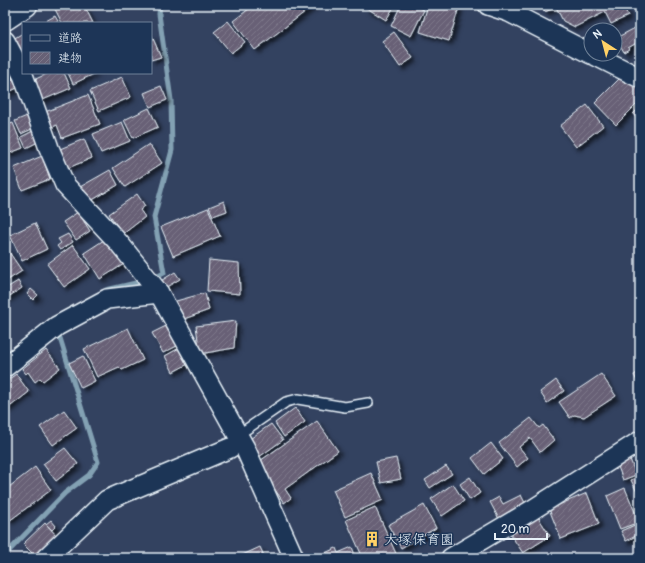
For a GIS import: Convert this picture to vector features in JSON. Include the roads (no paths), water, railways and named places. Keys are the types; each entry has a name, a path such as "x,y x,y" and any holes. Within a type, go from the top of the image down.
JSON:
{"highway":[{"path":"5,19 26,5"}],"street":[{"path":"488,5 509,12 583,50"},
{"path":"5,41 22,73"},
{"path":"607,62 640,78"},
{"path":"22,74 49,148 65,185 119,243 159,294 234,442 245,448 294,558"},
{"path":"6,364 57,326 107,299 159,294"},
{"path":"451,558 532,510 640,441"},
{"path":"46,558 107,500 234,442"}],"lane":[{"path":"234,442 286,402 298,399 345,407 368,402"}],"waterway":[{"path":"160,5 159,14 171,100 172,150 154,217 164,273 160,275"},
{"path":"106,290 140,282"},
{"path":"5,555 65,493 89,475 98,462 60,338"}],"place":[{"name":"大塚保育園","path":"372,539"}]}
